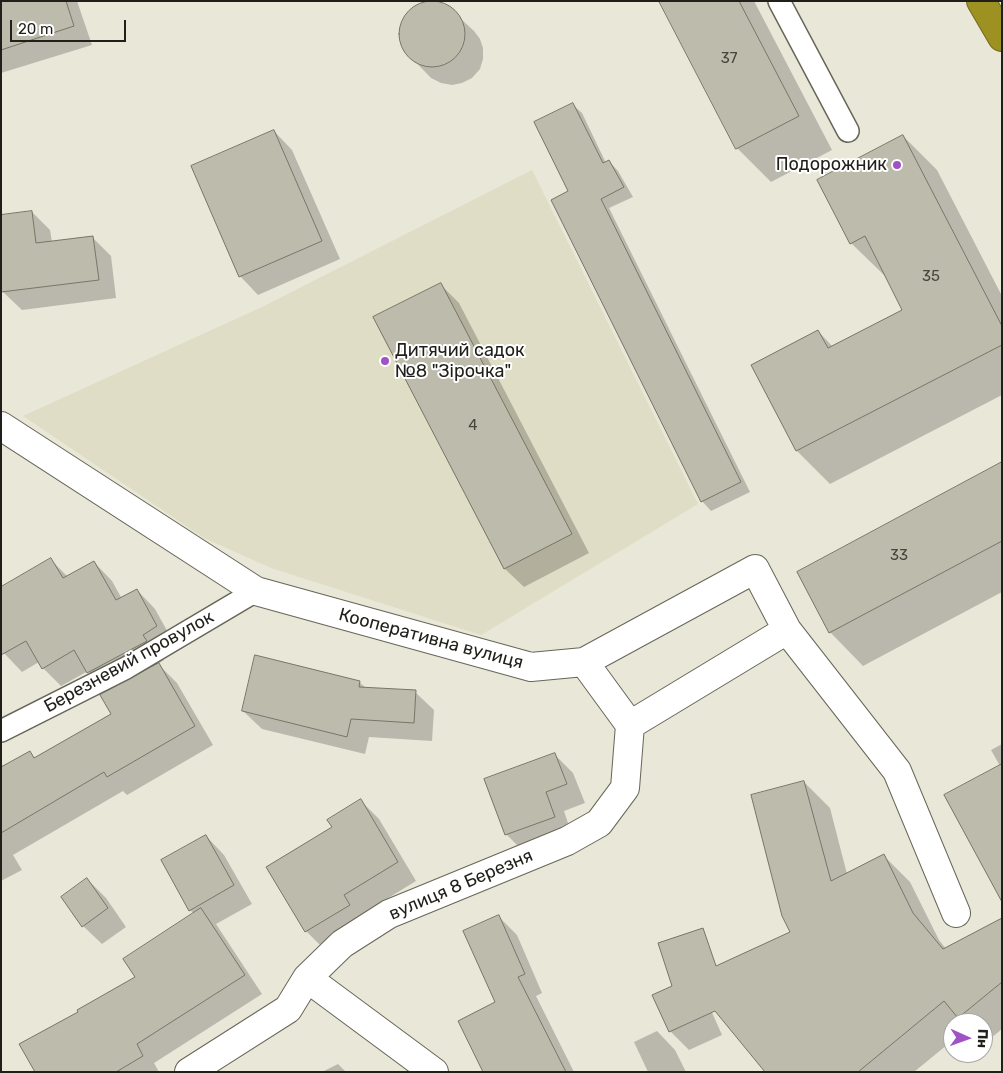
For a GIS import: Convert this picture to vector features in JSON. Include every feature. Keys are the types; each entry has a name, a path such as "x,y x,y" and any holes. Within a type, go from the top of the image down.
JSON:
{"highway":[{"path":"981,1 1002,37"}],"street":[{"name":"Кооперативна вулиця","path":"1,426 256,591 531,667 584,662 755,569 788,630"},
{"path":"584,662 630,725 788,630 897,771 956,913"},
{"name":"вулиця 8 Березня","path":"189,1072 288,1009 307,978 342,944 389,914 567,841 599,823 625,788 630,725"},
{"path":"307,978 434,1072"}],"lane":[{"path":"778,1 848,131"},
{"name":"Березневий провулок","path":"1,731 126,668 256,591"}],"shaded area":[{"name":"Дитячий садок №8 \"Зірочка\"","path":"532,170 698,504 481,635 271,568 204,538 23,416 262,307"}],"building":[{"path":"1,1 66,1 74,26 1,50"},
{"path":"432,1 445,4 455,11 462,21 465,34 462,47 455,57 445,64 432,67 419,64 409,57 402,47 399,34 402,21 409,11 419,4"},
{"path":"659,1 739,1 799,116 736,149"},
{"path":"573,103 603,163 609,160 624,187 601,199 741,482 701,502 551,200 568,191 534,122"},
{"path":"274,130 322,241 239,277 191,166"},
{"path":"903,135 1002,326 1002,345 796,451 751,365 818,330 828,348 902,310 865,236 850,244 817,180"},
{"path":"32,211 36,243 93,236 99,280 1,292 1,215"},
{"path":"441,283 572,534 504,569 373,317"},
{"path":"1002,462 1002,541 829,633 797,572"},
{"path":"51,558 63,578 94,561 116,600 137,589 157,626 143,635 147,641 87,673 74,650 42,669 26,641 1,655 1,587"},
{"path":"255,655 360,681 359,687 416,690 414,723 351,719 347,737 242,711"},
{"path":"159,663 195,726 107,777 104,772 1,833 1,767 30,751 34,758 111,714 100,695"},
{"path":"555,753 567,784 546,792 555,817 505,835 484,779"},
{"path":"1002,764 1002,902 944,795"},
{"path":"804,781 831,881 884,854 913,913 943,949 1002,918 1002,982 964,1013 954,1013 944,1001 858,1072 765,1072 715,1011 669,1032 652,995 672,986 658,943 703,928 716,966 790,932 782,916 751,795"},
{"path":"361,799 398,862 344,895 350,905 305,932 266,867 332,827 327,820"},
{"path":"206,835 234,885 189,911 161,860"},
{"path":"87,878 108,908 82,927 61,897"},
{"path":"201,908 245,975 137,1044 143,1056 116,1072 35,1072 19,1044 78,1012 77,1010 135,977 123,959"},
{"path":"499,915 525,974 518,977 566,1072 483,1072 458,1021 495,1002 463,931"}],"place":[{"name":"Подорожник","path":"897,165"},
{"name":"Дитячий садок №8 \"Зірочка\"","path":"385,361"}]}
